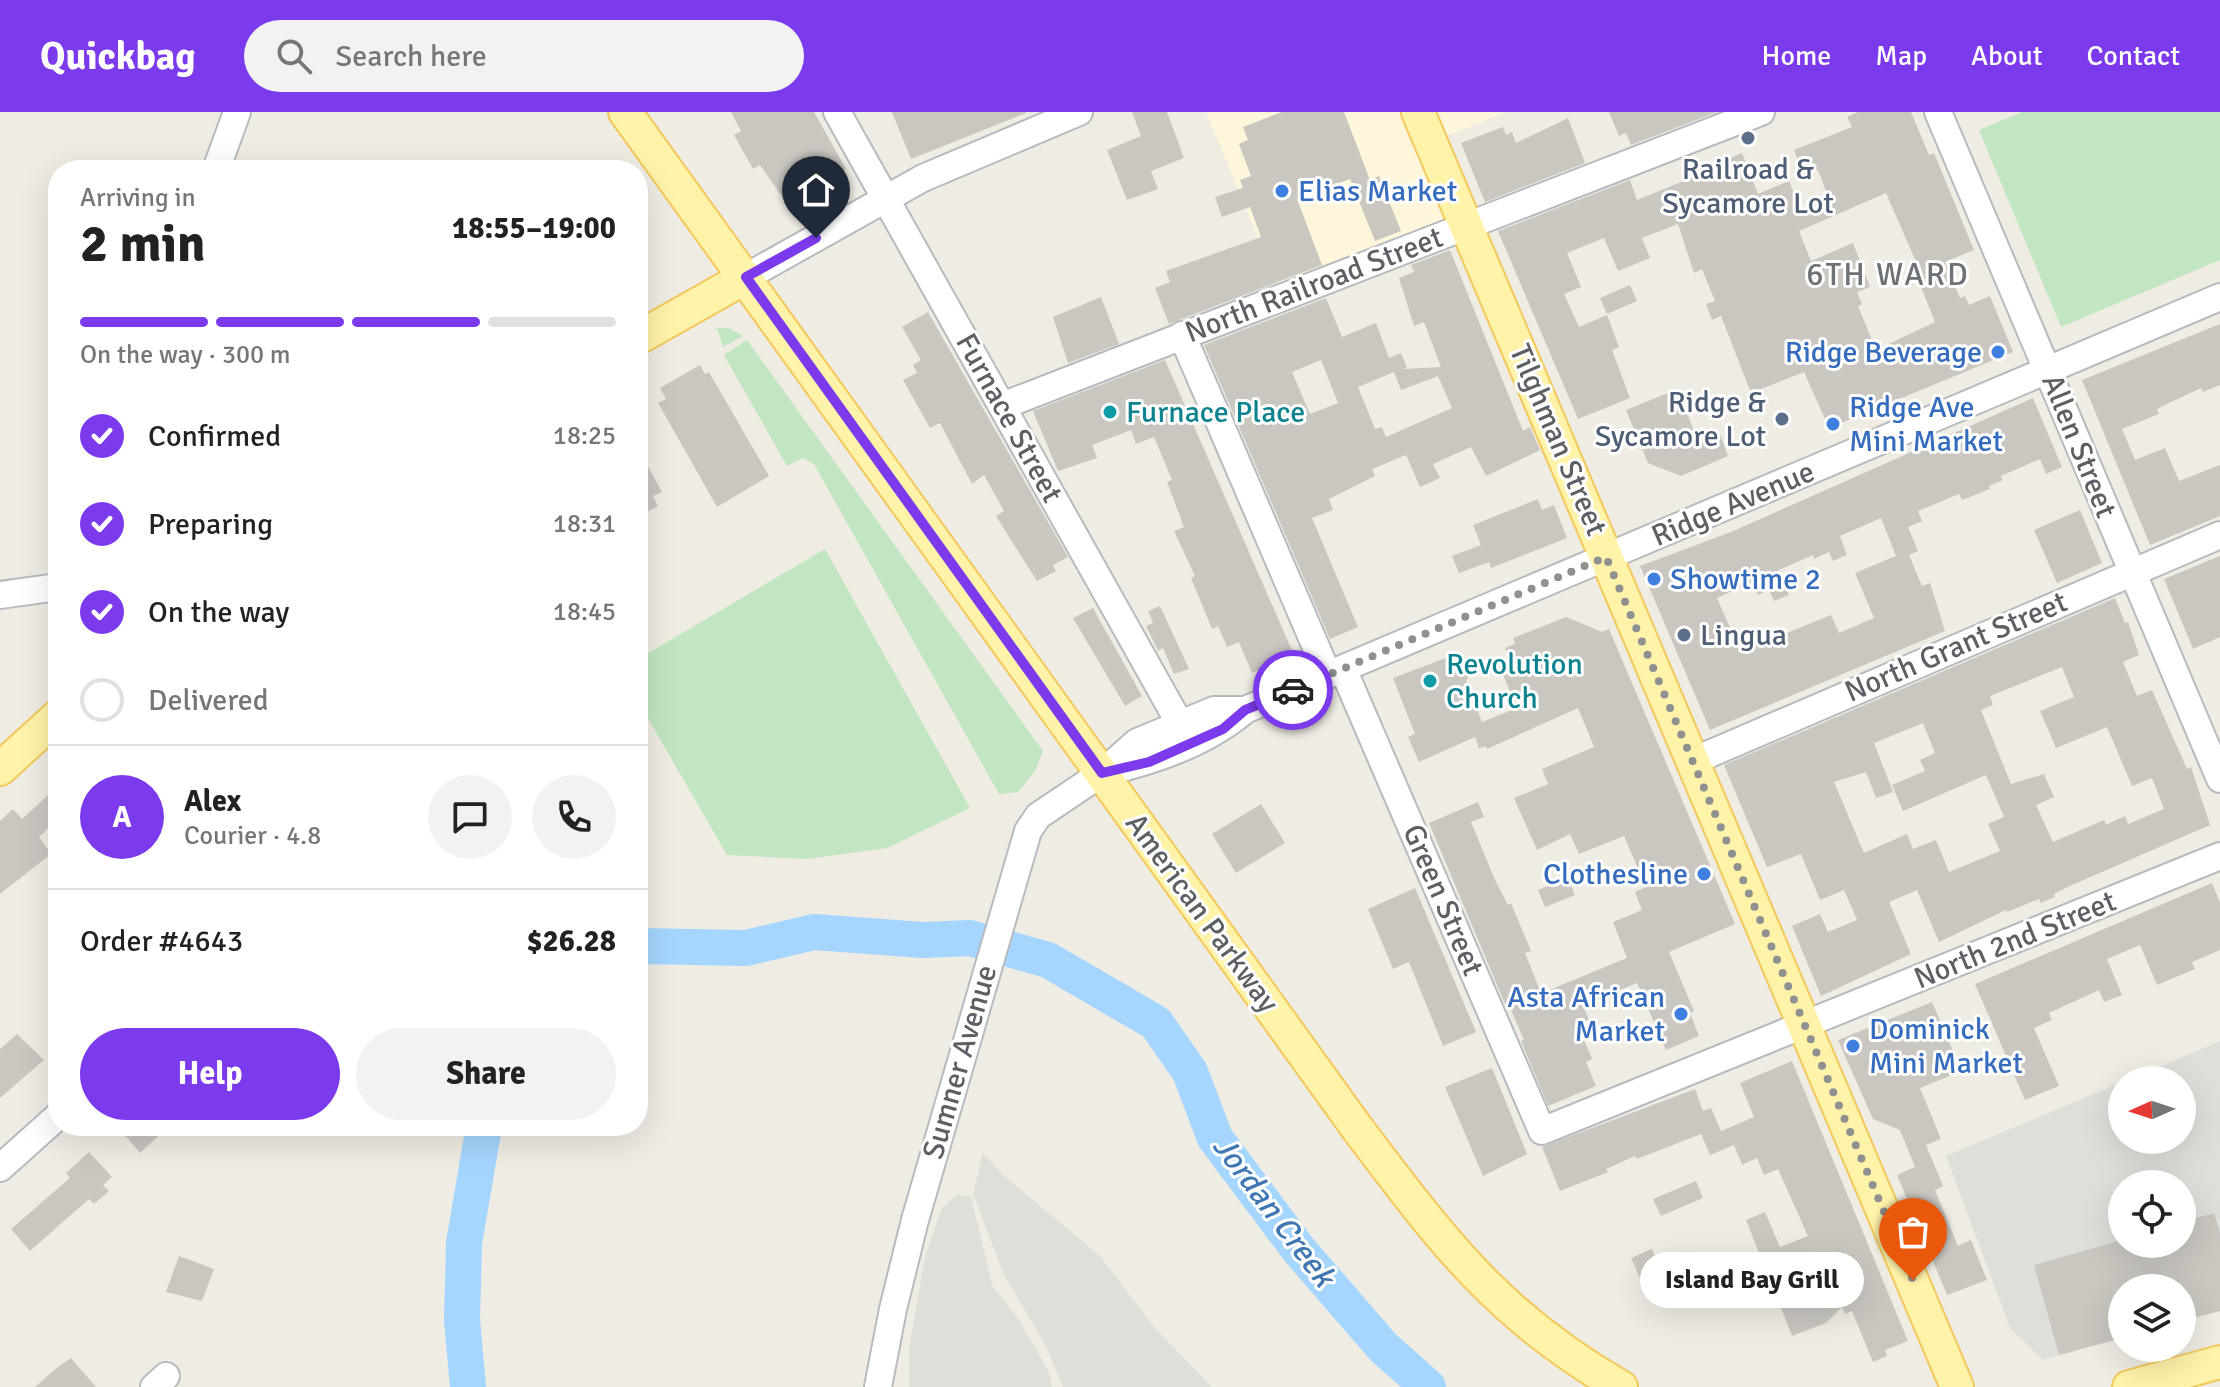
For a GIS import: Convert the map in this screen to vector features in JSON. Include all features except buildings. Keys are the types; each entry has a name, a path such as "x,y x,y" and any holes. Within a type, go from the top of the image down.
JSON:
{"main road":[{"name":"American Parkway","path":"625,112 1438,1235 1487,1289 1526,1324 1571,1358 1621,1387"},
{"name":"Tilghman Street","path":"1418,112 1957,1387"},
{"path":"648,332 746,277"},
{"path":"0,769 48,725"},
{"path":"2129,1387 2220,1362"}],"street":[{"path":"220,160 237,112"},
{"name":"Furnace Street","path":"837,112 1180,724"},
{"path":"746,277 923,178 1079,112"},
{"name":"North Railroad Street","path":"1002,406 1761,112"},
{"name":"Allen Street","path":"1938,112 2220,779"},
{"name":"Ridge Avenue","path":"1102,773 1149,762 1223,729 1245,710 2220,297"},
{"name":"Green Street","path":"1182,335 1542,1131"},
{"name":"North Grant Street","path":"1693,761 2220,535"},
{"path":"0,595 48,588"},
{"name":"Ridge Avenue","path":"1102,773 1137,742 1214,710 1245,710"},
{"name":"Sumner Avenue","path":"878,1387 893,1309 969,1029 1028,831 1038,816 1102,773"},
{"name":"North 2nd Street","path":"1542,1131 1803,1022 1938,972 2220,856"},
{"path":"0,1168 48,1125"}],"shaded area":[{"path":"1206,112 1400,112 1446,220 1280,291"},
{"path":"1434,112 1507,112 1447,136"},
{"path":"2220,1041 2220,1309 2196,1296 2196,1274 2108,1274 2108,1342 2043,1360 2010,1328 1946,1156 2108,1088 2108,1154 2196,1154 2196,1066 2161,1066"},
{"path":"983,1153 1002,1174 1100,1256 1154,1327 1212,1387 1063,1387 1045,1344 1004,1275 973,1194"},
{"path":"957,1195 971,1197 993,1287 1019,1320 1048,1370 1052,1387 909,1387 909,1348 925,1257 942,1208"}],"green space":[{"path":"2022,112 2220,112 2220,260 2061,327 1979,130"},
{"path":"714,328 729,328 743,336 723,347 718,330"},
{"path":"747,340 1043,751 1035,771 1018,792 999,794 814,464 803,458 787,466 724,355"},
{"path":"825,549 970,808 887,848 807,859 727,855 648,718 648,653"}],"waterway":[{"name":"Jordan Creek","path":"648,946 746,948 814,932 923,940 970,938 1048,960 1156,1023 1190,1072 1215,1138 1299,1250 1383,1347 1428,1387"},
{"name":"Jordan Creek","path":"468,1387 462,1320 464,1243 482,1136"}],"way so far":[{"path":"1293,690 1606,557 1664,687 1913,1280"}],"place":[{"name":"Railroad & Sycamore Lot","path":"1748,138"},
{"name":"Elias Market","path":"1282,191"},
{"name":"Ridge Beverage","path":"1998,352"},
{"name":"Furnace Place","path":"1110,412"},
{"name":"Ridge & Sycamore Lot","path":"1782,419"},
{"name":"Ridge Ave Mini Market","path":"1833,424"},
{"name":"Showtime 2","path":"1654,579"},
{"name":"Lingua","path":"1684,635"},
{"name":"Revolution Church","path":"1430,681"},
{"name":"Clothesline","path":"1704,874"},
{"name":"Asta African Market","path":"1681,1014"},
{"name":"Dominick Mini Market","path":"1853,1046"},
{"name":"Island Bay Grill","path":"1913,1280"}],"district":[{"name":"6TH WARD","path":"1888,274"}],"route":[{"path":"816,238 746,277 1102,773 1149,762 1223,729 1245,710 1293,690"}]}
